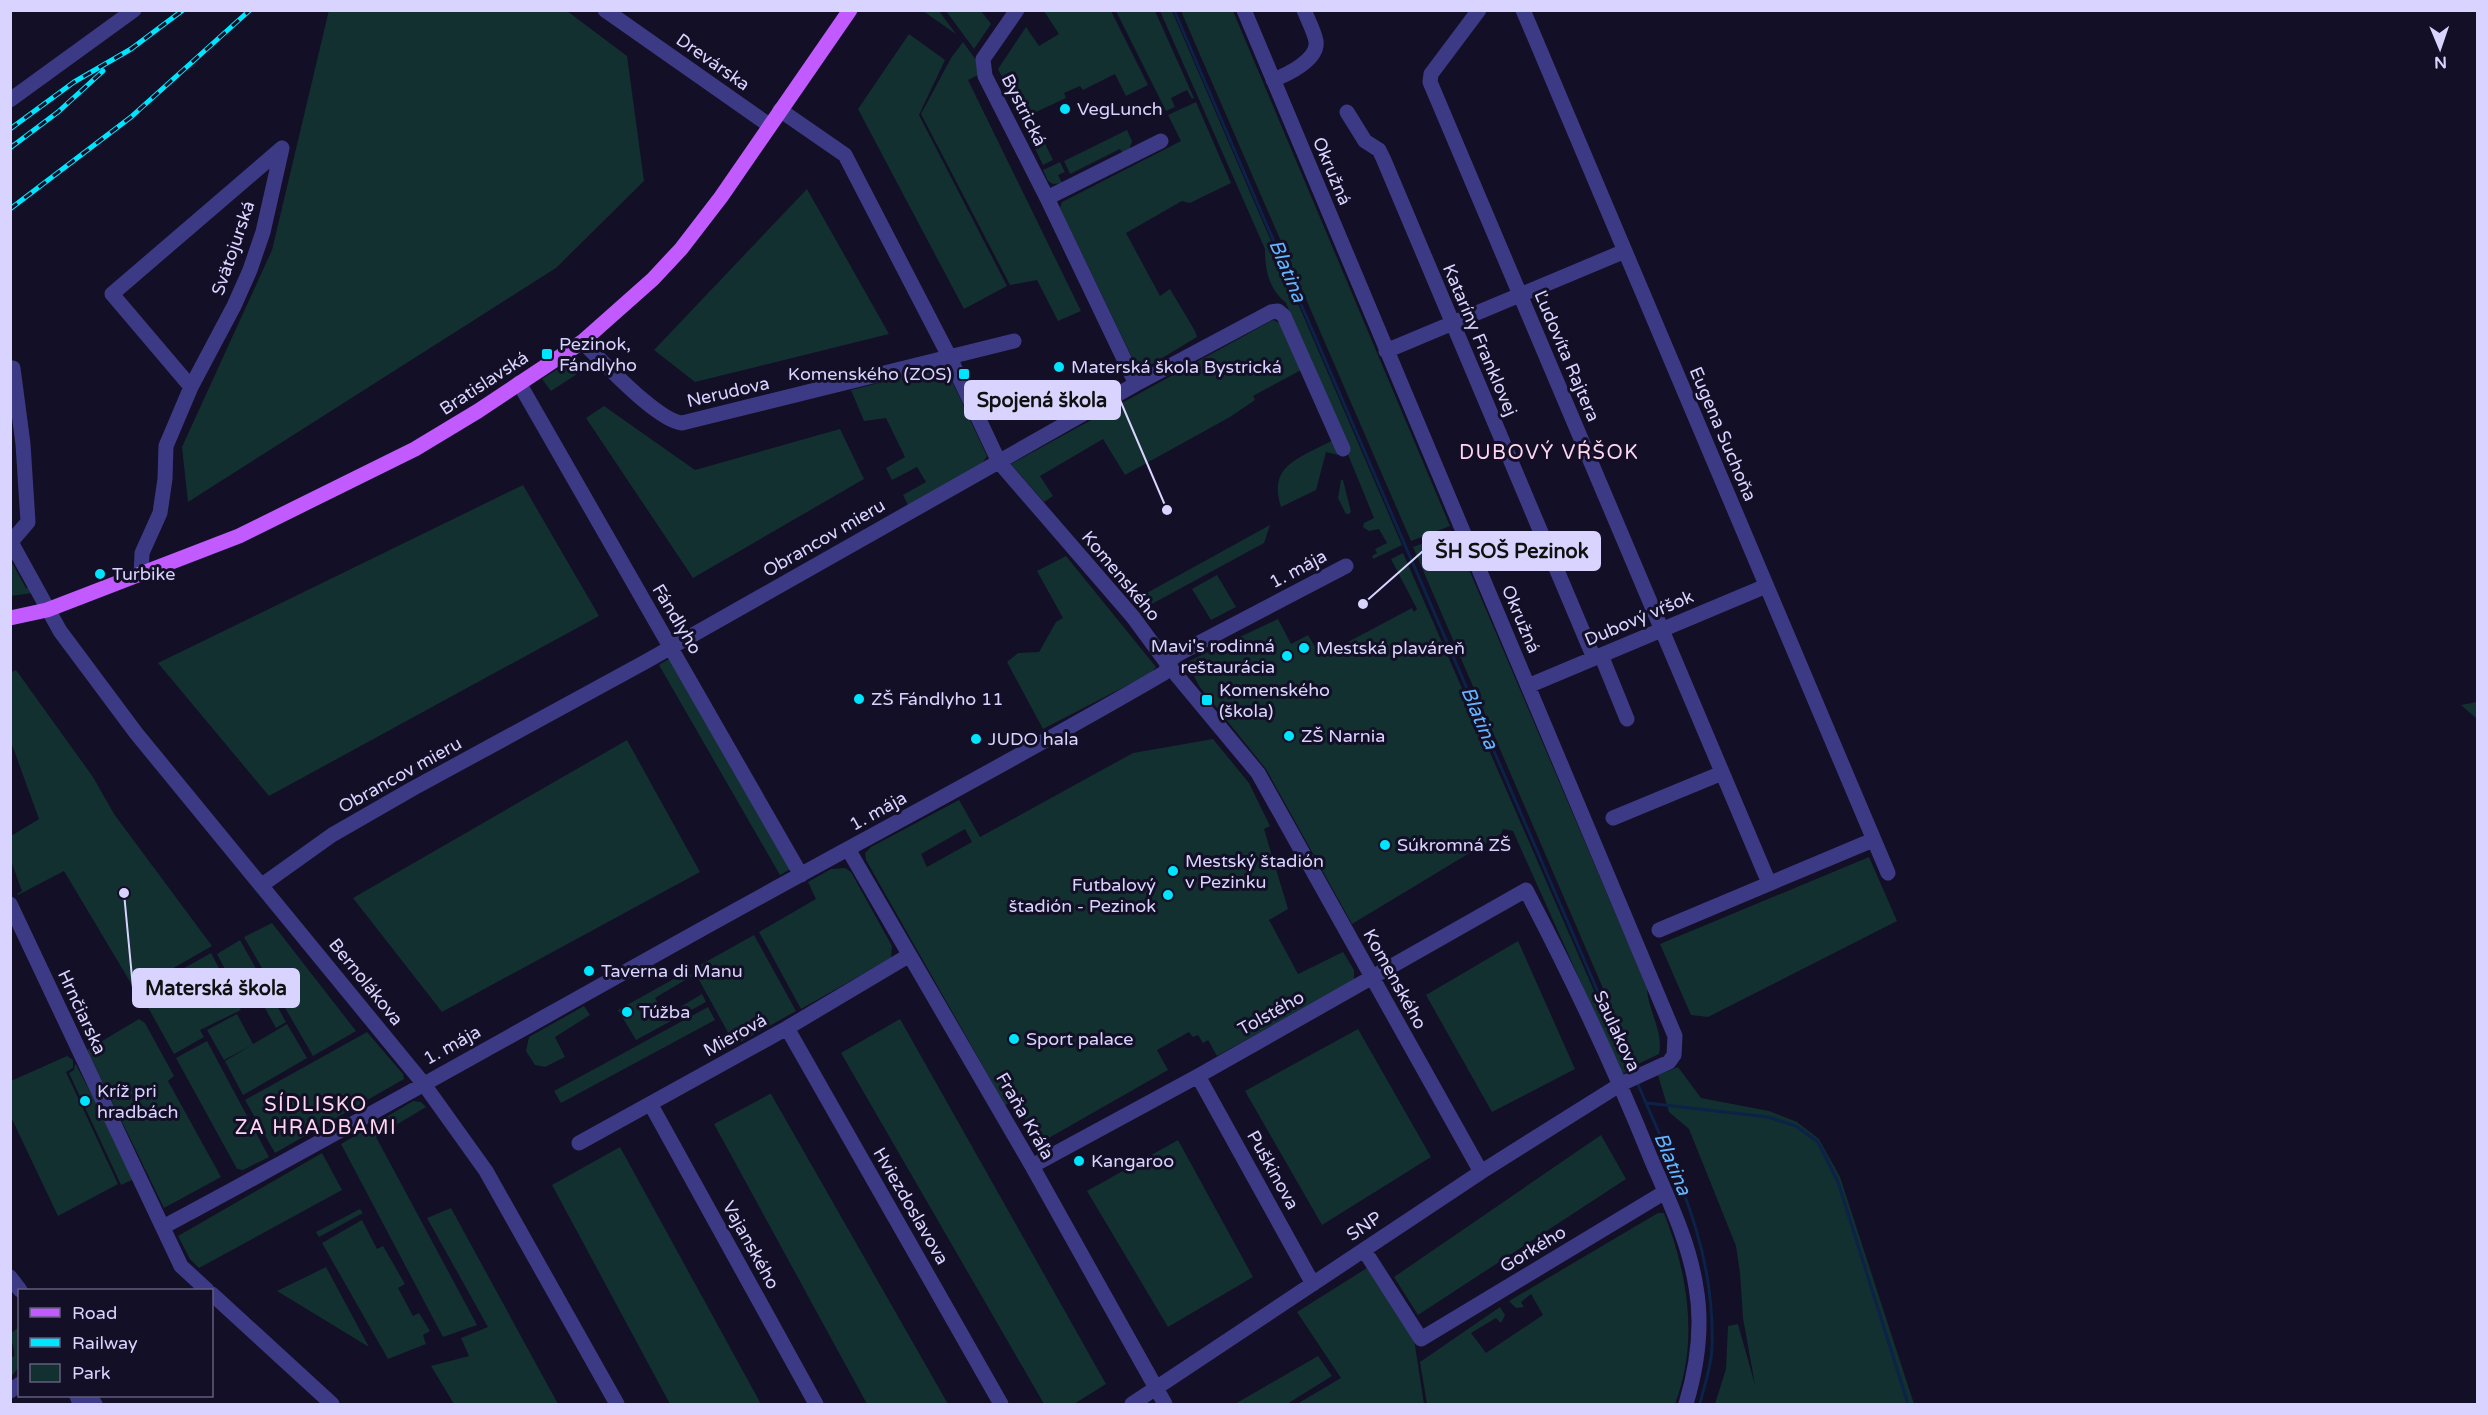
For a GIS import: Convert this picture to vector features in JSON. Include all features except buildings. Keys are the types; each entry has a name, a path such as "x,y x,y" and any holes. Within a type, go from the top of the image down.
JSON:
{"main road":[{"name":"Bratislavská","path":"10,618 47,610 239,536 387,464 446,431 582,342 653,279 681,249 721,197 850,10"}],"street":[{"path":"10,100 134,10"},
{"name":"Drevárska","path":"605,10 769,125"},
{"name":"Bystrická","path":"1017,10 983,59 983,68 1136,384"},
{"name":"Okružná","path":"1244,10 1675,1036 1674,1055 1669,1062 1624,1083"},
{"path":"1273,80 1298,69 1316,48 1304,10"},
{"name":"Ľudovíta Rajtera","path":"1479,10 1431,74 1431,86 1769,883"},
{"name":"Eugena Suchoňa","path":"1523,10 1888,873"},
{"name":"Komenského","path":"780,110 845,155 950,358 999,462 1133,617 1169,666 1258,773 1480,1172"},
{"name":"Kataríny Franklovej","path":"1347,112 1365,141 1379,150 1451,323 1597,657 1627,718"},
{"path":"1047,198 1161,141"},
{"name":"Svätojurská","path":"141,575 142,553 160,513 165,479 166,446 191,387 234,306 250,270 263,232 282,148 112,294 191,387"},
{"path":"1386,351 1625,251"},
{"name":"Obrancov mieru","path":"262,885 332,835 392,800 672,647 1136,384 1271,312 1278,311 1284,316 1343,449"},
{"name":"Nerudova","path":"582,342 656,411 671,421 682,423 1014,341"},
{"path":"11,542 28,522 23,444 13,368"},
{"name":"Fándlyho","path":"519,383 801,875"},
{"name":"Bernolákova","path":"11,542 20,555 47,610 70,646 136,733 423,1083 486,1172 617,1404"},
{"name":"1. mája","path":"163,1227 324,1142 423,1083 1105,707 1164,673 1179,653 1346,566"},
{"name":"Dubový vŕšok","path":"1528,686 1766,586"},
{"path":"1613,818 1722,773"},
{"path":"1659,930 1873,840"},
{"name":"Fraňa Kráľa","path":"848,849 908,956 1032,1166 1165,1404"},
{"name":"Tolstého","path":"1032,1166 1198,1076 1526,890"},
{"name":"Saulakova","path":"1526,890 1624,1083 1690,1259 1697,1289 1699,1316 1697,1354 1686,1404"},
{"name":"Hrnčiarska","path":"10,904 181,1266 206,1289"},
{"name":"Mierová","path":"579,1143 787,1028 908,956"},
{"name":"Hviezdoslavova","path":"787,1028 1001,1404"},
{"name":"Puškinova","path":"1198,1076 1313,1284"},
{"name":"SNP","path":"1132,1404 1480,1172 1624,1083"},
{"name":"Vajanského","path":"651,1105 816,1404"},
{"name":"Gorkého","path":"1364,1250 1421,1339 1665,1192"},
{"path":"10,1277 19,1289"},
{"path":"213,1295 332,1404"}],"green space":[{"path":"329,10 567,11 627,56 644,181 556,268 188,502 182,447 272,250"},
{"path":"923,11 939,11 956,34"},
{"path":"946,11 981,11 991,24 974,49"},
{"path":"1044,11 1111,11 1148,85 1126,96 1115,74 1083,90 1080,86 1064,93 1066,98 1023,118 998,69 1026,27 1039,46 1059,34"},
{"path":"1116,11 1155,11 1194,98 1192,99 1187,90 1171,98 1175,107 1166,111"},
{"path":"1160,11 1172,11 1402,545 1373,559 1372,556 1377,553 1375,549 1387,543 1379,529 1369,531 1363,527 1364,523 1374,518 1286,303 1280,298 1269,279 1265,249"},
{"path":"1181,11 1233,11 1450,526 1411,541"},
{"path":"909,34 945,60 919,115 1007,286 964,309 858,109"},
{"path":"963,42 976,60 980,74 968,80 1081,311 1058,321 1037,280 1010,285 921,114 951,58"},
{"path":"1196,102 1231,183 1190,203 1182,201 1126,233 1160,296 1170,289 1197,337 1139,372 1060,208 1062,202 1181,141 1168,115"},
{"path":"1034,121 1053,160 1043,165 1024,126"},
{"path":"1127,130 1132,141 1129,151 1124,155 1120,149 1070,174 1064,161"},
{"path":"1060,162 1065,172 1058,175 1062,183 1053,184 1048,181 1043,170"},
{"path":"807,189 889,334 695,382 654,350"},
{"path":"1273,320 1282,324 1303,369 1253,396 1255,400 1230,417 1125,475 1103,439 1040,476 1053,496 1044,502 1011,464"},
{"path":"569,362 577,374 551,391 542,379"},
{"path":"945,366 987,456 981,465 909,507 903,495 926,482 917,467 892,480 886,468 905,457 886,418 864,421 851,390"},
{"path":"604,406 695,470 840,429 864,479 693,578 586,418"},
{"path":"1333,440 1338,455 1326,452 1316,490 1281,507 1278,493 1279,481 1283,472 1299,458"},
{"path":"1341,480 1343,480 1351,512 1349,514 1346,514 1338,498"},
{"path":"523,485 599,616 269,796 158,663"},
{"path":"1270,525 1264,543 1150,605 1134,600"},
{"path":"1453,532 1647,988 1658,1030 1659,1054 1636,1065 1413,547"},
{"path":"1403,553 1629,1071 1622,1074 1513,831 1503,829 1501,834 1352,924 1266,769 1199,686 1187,662 1278,619 1291,644 1308,635 1318,652 1329,652 1412,608 1414,612 1417,609 1391,559"},
{"path":"1066,556 1156,667 1151,673 1043,729 1007,662 1018,653 1039,652 1056,622 1063,618 1037,571"},
{"path":"10,559 26,588 34,589 32,593 11,596"},
{"path":"1217,575 1236,607 1211,620 1192,589"},
{"path":"672,657 792,868 780,875 659,665"},
{"path":"16,670 93,777 114,814 212,946 135,990 64,871 17,894 22,891 11,861 11,836 39,819 11,742 11,672"},
{"path":"2478,702 2477,719 2461,705"},
{"path":"1213,739 1249,783 1270,826 1264,829 1288,909 1269,920 1298,974 1343,952 1354,970 1354,980 1217,1056 1208,1040 1203,1043 1198,1035 1193,1037 1189,1032 1157,1050 1168,1070 1047,1139 1008,1104 1005,1105 866,860 865,853 871,847 959,800 980,837 1133,753","holes":["965,829 972,842 927,867 921,854"]},
{"path":"627,740 700,872 442,1012 353,898"},
{"path":"1869,857 1897,921 1708,1017 1691,1015 1660,944"},
{"path":"845,868 851,872 892,946 891,958 801,1009 759,932 816,899 808,882 831,869"},
{"path":"272,923 356,1031 313,1056 244,937"},
{"path":"754,935 796,1011 735,1045 693,969"},
{"path":"240,940 286,1022 276,1028 255,990 240,998 217,954"},
{"path":"1518,941 1575,1069 1492,1112 1426,995"},
{"path":"211,953 241,1010 200,1030 204,1037 174,1054 140,993"},
{"path":"688,971 692,976 655,998 665,1016 702,994 706,1002 636,1040 618,1010"},
{"path":"584,1006 590,1015 555,1037 565,1057 545,1067 535,1065 526,1051 529,1037"},
{"path":"708,1007 715,1020 561,1103 554,1091"},
{"path":"237,1014 253,1044 287,1024 307,1058 243,1095 225,1061 252,1045 224,1060 207,1030"},
{"path":"139,1019 145,1023 174,1076 168,1081 221,1177 164,1208 87,1050"},
{"path":"900,1019 1106,1384 1074,1404 1044,1404 841,1053"},
{"path":"1358,1029 1431,1157 1322,1225 1245,1091"},
{"path":"367,1032 403,1074 404,1079 275,1153 245,1100"},
{"path":"207,1041 269,1157 243,1170 237,1169 176,1058"},
{"path":"67,1056 73,1060 73,1068 66,1072 118,1184 58,1216 11,1117 11,1081"},
{"path":"75,1063 136,1178 121,1185 69,1073 74,1070"},
{"path":"1678,1067 1701,1098 1769,1111 1797,1122 1819,1139 1840,1177 1914,1404 1715,1404 1726,1369 1728,1326 1738,1324 1755,1385 1743,1318 1736,1246 1689,1129 1669,1112 1658,1075"},
{"path":"770,1094 948,1404 867,1404 714,1124"},
{"path":"413,1101 421,1102 426,1107 376,1137 477,1325 443,1337 341,1144"},
{"path":"1601,1135 1626,1179 1418,1315 1394,1277"},
{"path":"1178,1140 1253,1277 1168,1327 1087,1191"},
{"path":"620,1147 761,1404 670,1404 552,1185"},
{"path":"322,1153 342,1190 199,1268 190,1259 178,1236"},
{"path":"451,1208 558,1404 454,1404 431,1366 469,1356 461,1338 488,1327 427,1218"},
{"path":"360,1209 363,1213 319,1237 316,1232"},
{"path":"1658,1213 1664,1213 1672,1236 1688,1308 1687,1357 1675,1404 1427,1404 1420,1362 1500,1307 1505,1315 1501,1323 1496,1318 1471,1333 1486,1353 1543,1315 1531,1294 1521,1302 1524,1307 1516,1308 1509,1301"},
{"path":"362,1220 377,1249 383,1246 405,1284 398,1288 413,1316 419,1313 430,1331 423,1335 426,1344 388,1359 322,1243"},
{"path":"326,1267 369,1347 277,1291"},
{"path":"1367,1268 1414,1339 1424,1404 1297,1404 1341,1378 1297,1312"},
{"path":"18,1328 18,1368 11,1377 11,1358 14,1352 11,1333"},
{"path":"1318,1356 1332,1376 1287,1404 1235,1404"}],"waterway":[{"name":"Blatina","path":"1174,10 1633,1073"},
{"name":"Blatina","path":"1637,1082 1690,1210 1707,1275 1711,1309 1712,1353 1700,1404"},
{"path":"1647,1103 1768,1117 1796,1126 1818,1142 1838,1182 1908,1404"}],"railway":[{"path":"10,129 74,82 131,49 183,10"},
{"path":"10,209 131,117 250,10"},
{"path":"10,148 58,112 103,71"}],"place":[{"name":"VegLunch","path":"1065,109"},
{"name":"Pezinok, Fándlyho","path":"547,354"},
{"name":"Materská škola Bystrická","path":"1059,367"},
{"name":"Komenského (ZOS)","path":"964,374"},
{"name":"Spojená škola","path":"1167,510"},
{"name":"Turbike","path":"100,574"},
{"name":"ŠH SOŠ Pezinok","path":"1363,604"},
{"name":"Mestská plaváreň","path":"1304,648"},
{"name":"Mavi's rodinná reštaurácia","path":"1287,656"},
{"name":"ZŠ Fándlyho 11","path":"859,699"},
{"name":"Komenského (škola)","path":"1207,700"},
{"name":"ZŠ Narnia","path":"1289,736"},
{"name":"JUDO hala","path":"976,739"},
{"name":"Súkromná ZŠ","path":"1385,845"},
{"name":"Mestský štadión v Pezinku","path":"1173,871"},
{"name":"Materská škola","path":"124,893"},
{"name":"Futbalový štadión - Pezinok","path":"1168,895"},
{"name":"Taverna di Manu","path":"589,971"},
{"name":"Túžba","path":"627,1012"},
{"name":"Sport palace","path":"1014,1039"},
{"name":"Kríž pri hradbách","path":"85,1101"},
{"name":"Kangaroo","path":"1079,1161"}],"district":[{"name":"DUBOVÝ VŔŠOK","path":"1549,453"},
{"name":"SÍDLISKO ZA HRADBAMI","path":"316,1116"}]}
